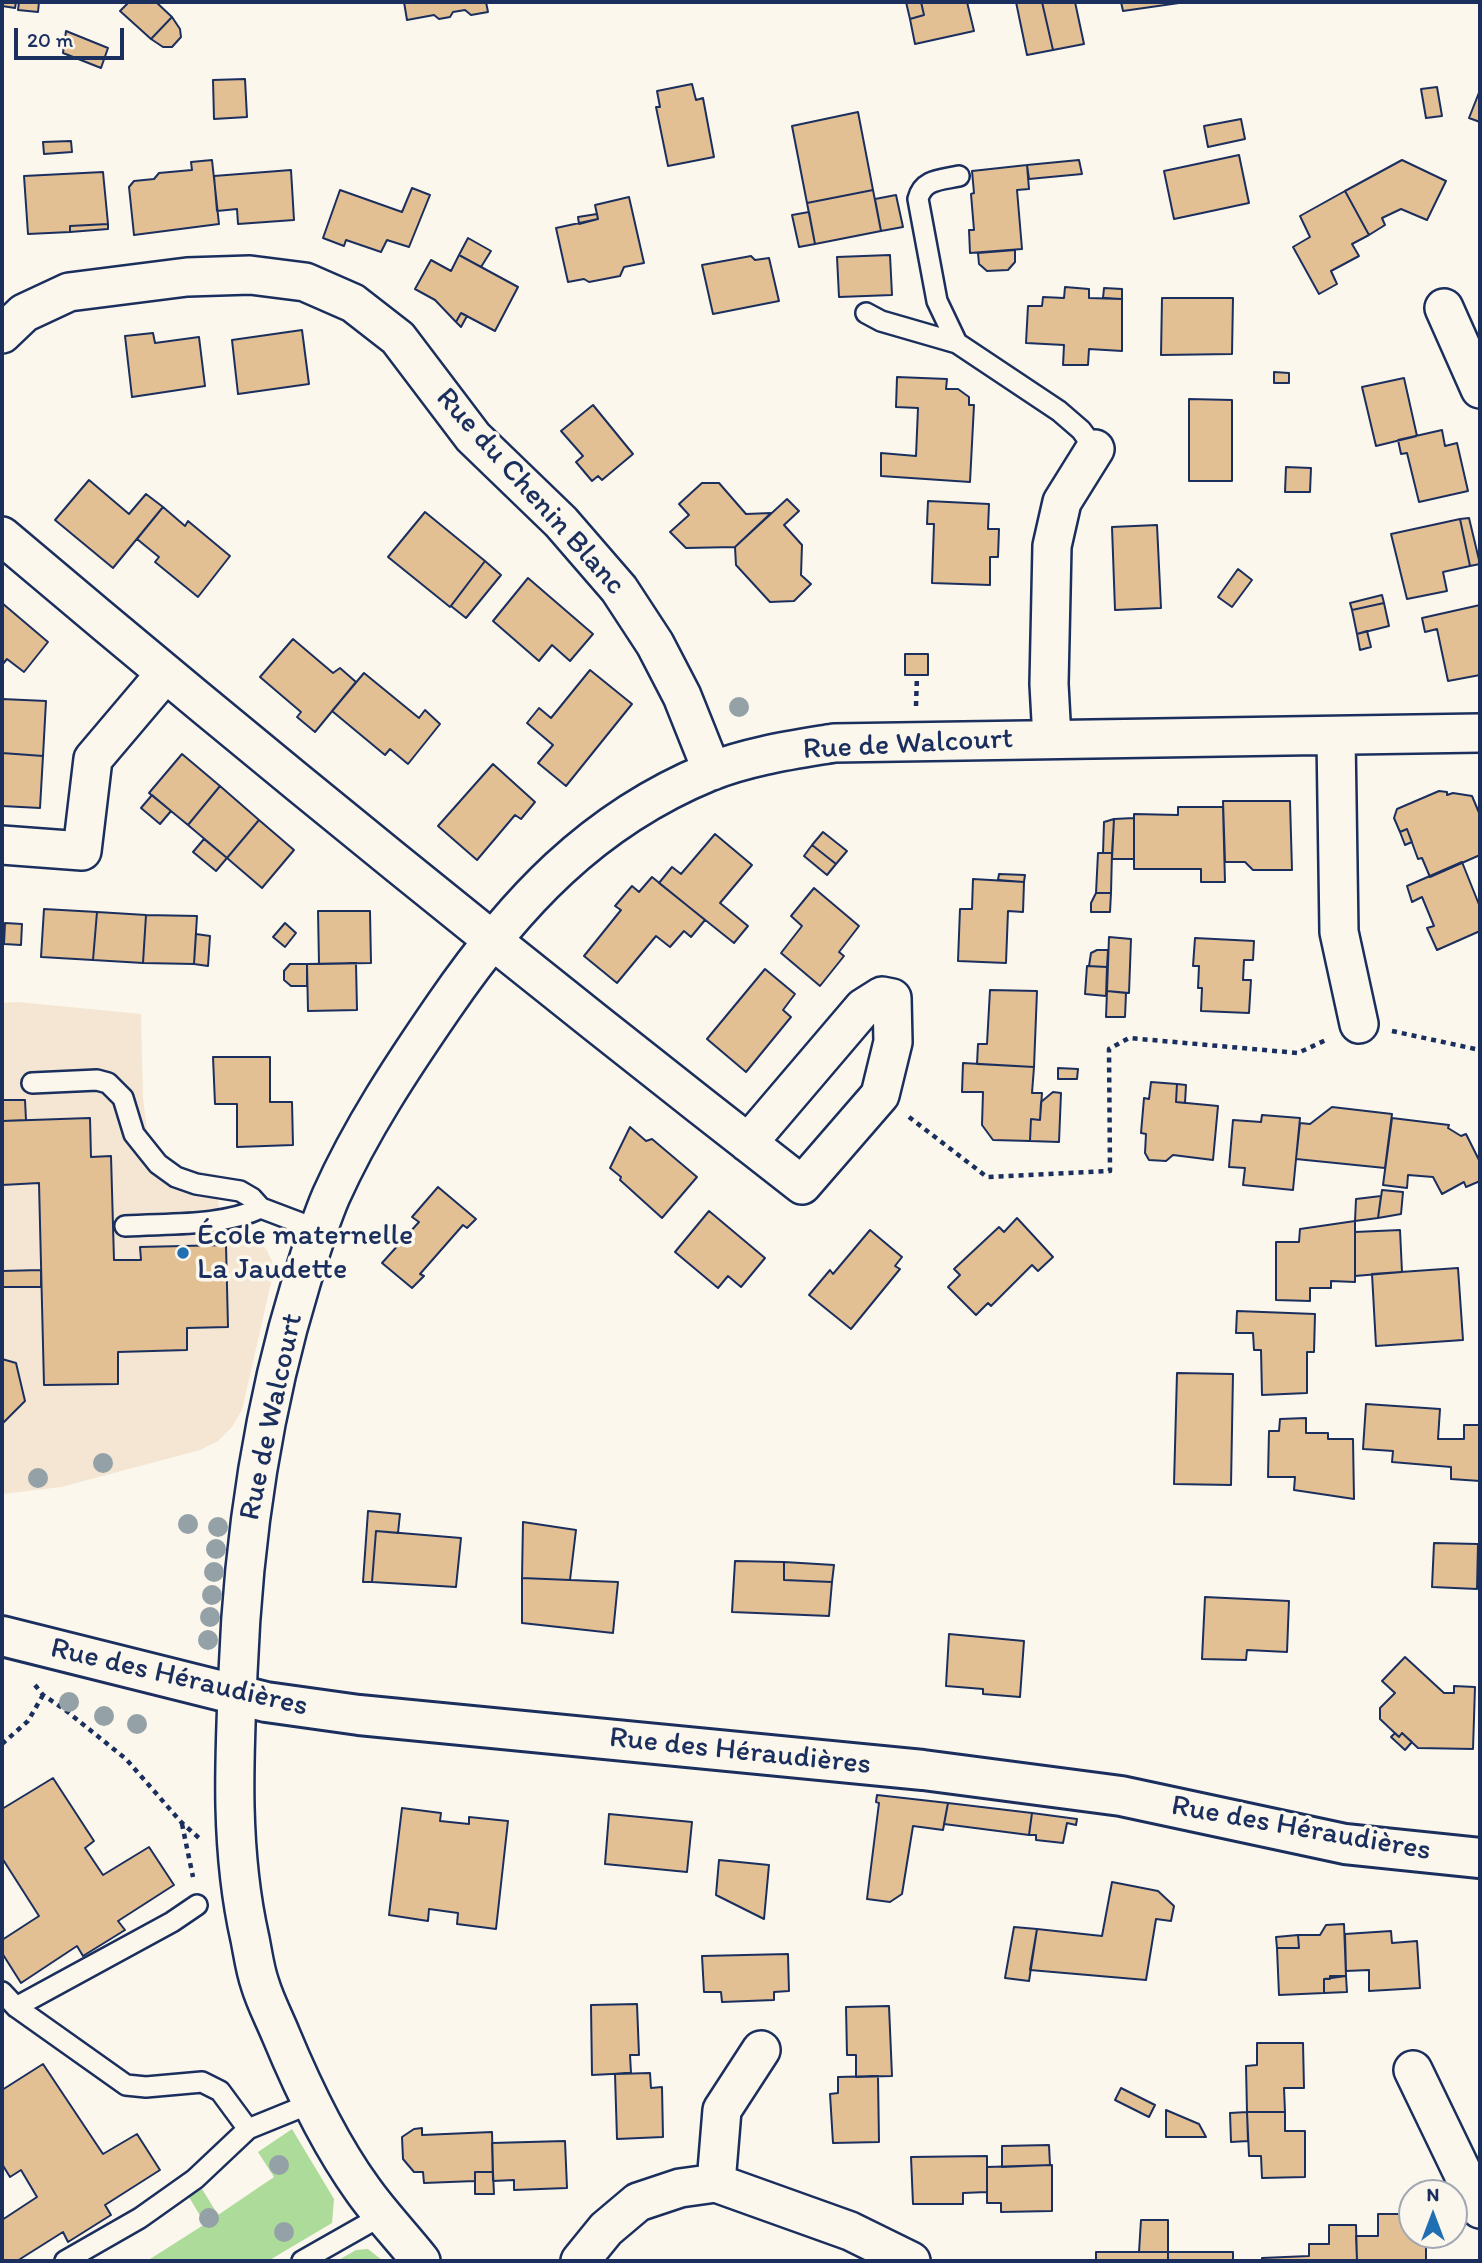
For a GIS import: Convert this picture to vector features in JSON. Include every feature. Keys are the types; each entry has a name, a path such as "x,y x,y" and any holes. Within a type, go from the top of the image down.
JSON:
{"street":[{"name":"Rue du Chenin Blanc","path":"2,334 23,313 69,292 187,277 250,275 305,282 353,303 398,338 473,437 561,522 619,589 655,644 682,696 712,771"},
{"path":"1444,308 1480,389"},
{"name":"Rue de Walcourt","path":"1052,739 1049,684 1052,546 1062,502 1095,449"},
{"path":"2,536 165,674 493,940 748,1143 802,1185 880,1095 892,1042 892,998 882,996 863,1008 748,1143"},
{"path":"2,845 82,851 93,759 165,674"},
{"name":"Rue de Walcourt","path":"421,2261 362,2189 312,2103 260,1983 244,1913 234,1834 233,1749 244,1568 257,1469 286,1332 330,1198 377,1107 474,962 563,862 606,828 653,799 712,771 775,753 834,743 1480,733"},
{"path":"1336,737 1339,932 1359,1024"},
{"name":"Rue des Héraudières","path":"2,1636 266,1702 359,1715 923,1770 1121,1796 1345,1844 1480,1858"},
{"path":"716,2183 722,2110 761,2050"},
{"path":"1413,2070 1480,2209"},
{"path":"580,2261 606,2229 638,2202 680,2188 716,2183 850,2231 911,2261"}],"lane":[{"path":"957,343 937,301 918,199 920,191 928,182 959,176"},
{"path":"866,313 881,321 957,343 1059,411 1081,430 1095,449"},
{"path":"32,1083 97,1080 108,1083 123,1098 134,1134 145,1150 176,1177 196,1184 240,1191 252,1198 261,1208 319,1230"},
{"path":"125,1226 220,1220 242,1217 261,1208"},
{"path":"16,2007 172,1923 198,1905"},
{"path":"2,1992 16,2007 126,2085 146,2087 202,2082 220,2091 248,2129"},
{"path":"65,2261 141,2218 195,2179 248,2129 312,2103"},
{"path":"302,2261 383,2215"}],"path":[{"path":"915,710 917,675"},
{"path":"880,1095 988,1177 1110,1171 1110,1049 1129,1038 1298,1053 1359,1024 1480,1050"},
{"path":"34,1684 44,1695 126,1759 182,1823 202,1841"},
{"path":"2,1744 28,1721 44,1695"},
{"path":"182,1823 198,1905"}],"shaded area":[{"path":"18,1002 141,1014 143,1098 147,1131 154,1145 174,1163 217,1175 220,1229 246,1232 257,1239 272,1261 273,1274 242,1410 232,1427 218,1441 200,1450 61,1487 2,1494 2,1003"}],"green space":[{"path":"292,2129 334,2199 332,2223 268,2261 147,2261 205,2224 189,2197 202,2189 218,2215 274,2177 258,2152"},
{"path":"368,2249 383,2261 337,2261 356,2250"}],"building":[{"path":"2,2 16,2 15,8 2,6"},
{"path":"19,2 39,2 38,12 18,10"},
{"path":"129,2 156,2 172,17 151,39 120,11"},
{"path":"404,2 486,2 488,12 471,15 465,10 439,19 434,15 407,20"},
{"path":"906,2 921,2 924,15 910,19"},
{"path":"921,2 967,2 974,31 915,44 910,19 924,15"},
{"path":"1016,2 1042,2 1053,50 1027,55"},
{"path":"1042,2 1075,2 1084,44 1053,50"},
{"path":"1121,2 1186,2 1123,11"},
{"path":"172,17 180,29 181,37 172,47 163,47 151,39"},
{"path":"66,31 108,48 101,68 63,53"},
{"path":"245,79 247,117 214,119 213,80"},
{"path":"692,84 696,100 703,98 714,157 668,166 656,107 660,107 657,91"},
{"path":"1437,87 1442,116 1426,118 1421,89"},
{"path":"1480,90 1480,122 1469,118"},
{"path":"858,112 873,190 807,203 792,126"},
{"path":"1241,119 1245,139 1208,147 1204,126"},
{"path":"71,141 72,152 44,154 43,142"},
{"path":"1239,155 1249,203 1174,219 1164,171"},
{"path":"212,160 219,224 134,235 129,187 134,181 154,179 159,173 192,170 191,162"},
{"path":"1079,160 1082,174 1029,179 1027,165"},
{"path":"1402,160 1446,181 1427,220 1401,209 1382,218 1385,225 1369,235 1345,191"},
{"path":"1027,165 1029,189 1017,190 1022,249 970,253 969,230 974,230 972,171"},
{"path":"291,170 294,220 238,224 237,209 217,211 214,176"},
{"path":"103,172 108,224 70,226 70,232 28,234 24,176"},
{"path":"412,188 430,195 409,247 387,240 381,252 346,240 344,246 323,238 340,190 402,212"},
{"path":"873,190 881,231 815,244 807,203"},
{"path":"1345,191 1369,235 1352,244 1359,256 1331,271 1337,284 1319,294 1293,247 1310,237 1300,216"},
{"path":"896,195 903,227 881,231 875,199"},
{"path":"629,197 644,263 624,267 620,276 589,282 584,279 568,282 556,228 598,219 595,205"},
{"path":"809,212 815,244 799,247 792,215"},
{"path":"597,214 598,219 579,224 578,217"},
{"path":"108,224 108,229 70,232 70,226"},
{"path":"468,238 491,251 481,267 459,255"},
{"path":"1015,250 1015,262 1008,270 987,271 979,264 978,253"},
{"path":"459,255 518,287 495,331 461,313 456,322 435,300 415,289 431,260 451,271"},
{"path":"890,255 892,295 839,297 837,257"},
{"path":"751,256 755,260 769,258 779,301 713,314 702,265"},
{"path":"1065,287 1089,289 1089,298 1122,299 1122,351 1089,349 1088,365 1063,365 1064,345 1026,343 1028,306 1042,306 1043,297 1064,298"},
{"path":"1104,288 1122,289 1122,299 1103,298"},
{"path":"1162,298 1233,298 1232,354 1161,355"},
{"path":"461,313 467,316 461,327 456,322"},
{"path":"302,330 309,384 238,394 232,340"},
{"path":"153,333 155,343 199,337 205,386 132,397 125,336"},
{"path":"1274,372 1289,373 1289,383 1274,383"},
{"path":"897,377 947,379 946,389 958,389 969,397 969,405 974,405 970,482 881,476 881,453 916,456 918,408 896,407"},
{"path":"1404,378 1417,436 1376,446 1362,387"},
{"path":"1189,399 1232,400 1232,481 1189,481"},
{"path":"593,405 633,454 602,480 598,476 592,481 576,462 583,456 561,431"},
{"path":"1442,430 1445,446 1457,443 1468,491 1419,502 1407,453 1401,454 1398,440"},
{"path":"1286,467 1311,468 1310,492 1285,492"},
{"path":"89,480 129,514 146,494 163,507 113,568 55,520"},
{"path":"702,483 719,483 746,514 771,513 735,547 686,548 670,532 689,515 679,504"},
{"path":"787,499 799,511 784,525 802,545 801,575 811,584 794,601 770,602 736,565 735,547"},
{"path":"928,501 989,504 988,529 999,529 998,557 990,557 990,585 932,583 934,524 927,524"},
{"path":"163,507 185,526 188,521 230,556 198,597 155,562 159,557 137,539"},
{"path":"425,512 485,561 450,607 388,557"},
{"path":"1469,518 1480,564 1470,566 1460,519"},
{"path":"1460,519 1470,566 1443,572 1447,591 1407,599 1391,534"},
{"path":"1157,525 1161,608 1115,610 1112,527"},
{"path":"485,561 501,575 466,618 451,606"},
{"path":"1238,569 1252,580 1232,607 1218,597"},
{"path":"528,578 593,634 570,661 552,645 539,661 493,621"},
{"path":"1382,595 1384,603 1352,610 1350,603"},
{"path":"2,603 48,642 24,672 7,659 2,665"},
{"path":"1384,603 1389,626 1357,634 1352,610"},
{"path":"1480,605 1480,675 1448,681 1437,629 1425,632 1422,618"},
{"path":"1367,631 1371,647 1360,650 1357,634"},
{"path":"293,639 333,673 340,668 356,682 315,732 297,717 301,712 260,677"},
{"path":"905,654 928,654 928,675 905,675"},
{"path":"590,670 632,704 566,786 538,763 553,745 527,723 539,708 551,718"},
{"path":"364,673 419,718 425,710 440,724 408,764 390,749 385,755 332,711"},
{"path":"2,699 46,701 43,756 2,753"},
{"path":"2,753 43,756 40,808 2,806"},
{"path":"182,754 220,786 188,825 149,793"},
{"path":"493,764 535,802 521,819 515,815 477,860 438,826"},
{"path":"220,786 259,820 227,858 188,825"},
{"path":"1439,791 1447,792 1447,795 1453,793 1472,796 1480,815 1480,855 1430,877 1422,858 1418,859 1407,829 1400,832 1394,818 1397,809"},
{"path":"152,795 171,811 160,824 141,808"},
{"path":"1223,801 1290,801 1292,870 1253,870 1245,862 1225,862"},
{"path":"1178,807 1223,807 1225,882 1201,882 1201,869 1134,869 1134,814 1178,815"},
{"path":"1134,818 1134,859 1112,859 1114,819"},
{"path":"1114,819 1112,853 1103,853 1104,822"},
{"path":"259,820 294,850 262,888 227,858"},
{"path":"1407,829 1412,842 1405,845 1400,832"},
{"path":"823,832 847,851 836,864 812,845"},
{"path":"715,834 752,865 720,903 748,926 734,943 659,883 672,867 681,874"},
{"path":"204,839 227,858 216,871 193,852"},
{"path":"812,845 836,864 827,875 804,856"},
{"path":"1098,853 1112,853 1111,893 1096,893"},
{"path":"1462,862 1480,907 1480,931 1437,950 1427,928 1434,926 1422,897 1412,902 1407,886"},
{"path":"999,874 1025,875 1024,882 998,880"},
{"path":"652,877 705,920 691,937 684,931 670,947 656,936 617,983 584,956 621,910 615,906 632,886 639,892"},
{"path":"973,879 1024,882 1023,912 1008,911 1006,963 958,961 960,909 972,909"},
{"path":"814,888 859,926 839,952 844,956 820,986 781,953 802,926 791,916"},
{"path":"1096,893 1111,893 1110,912 1091,912 1091,903"},
{"path":"44,909 97,912 93,960 41,957"},
{"path":"318,911 370,911 371,963 319,964"},
{"path":"97,912 146,915 143,963 93,960"},
{"path":"146,915 197,916 194,964 143,963"},
{"path":"5,923 22,924 21,945 4,944"},
{"path":"285,923 296,933 285,947 273,937"},
{"path":"196,934 210,936 208,966 194,964"},
{"path":"1109,937 1131,939 1129,993 1107,991"},
{"path":"1195,938 1254,941 1253,960 1244,960 1243,980 1251,980 1249,1013 1201,1011 1199,966 1193,966"},
{"path":"1108,950 1107,967 1089,966 1091,953"},
{"path":"356,963 357,1010 308,1011 307,964"},
{"path":"290,964 307,964 307,986 291,986 284,980 284,971"},
{"path":"1087,966 1107,967 1106,996 1085,994"},
{"path":"765,969 795,994 783,1010 791,1017 746,1072 707,1039"},
{"path":"990,990 1037,991 1034,1067 977,1064 978,1044 987,1044"},
{"path":"1107,991 1126,993 1125,1017 1106,1017"},
{"path":"213,1057 270,1057 270,1102 292,1102 293,1145 237,1147 237,1104 215,1104"},
{"path":"963,1063 1034,1067 1032,1093 1042,1093 1040,1120 1031,1119 1030,1141 993,1140 982,1125 983,1092 962,1092"},
{"path":"1058,1068 1078,1069 1077,1079 1058,1079"},
{"path":"1151,1082 1177,1084 1176,1102 1218,1106 1213,1160 1173,1155 1166,1161 1149,1160 1145,1153 1146,1134 1141,1133 1144,1098 1149,1099"},
{"path":"1177,1084 1186,1085 1185,1103 1176,1102"},
{"path":"1053,1092 1061,1093 1059,1142 1030,1141 1031,1119 1040,1120 1041,1102"},
{"path":"2,1100 25,1100 26,1120 2,1121"},
{"path":"1332,1107 1392,1114 1385,1168 1296,1159 1300,1123 1310,1124"},
{"path":"1262,1115 1300,1118 1293,1190 1243,1185 1245,1168 1229,1167 1233,1120 1261,1122"},
{"name":"École maternelle La Jaudette","path":"90,1118 91,1157 111,1156 114,1260 141,1260 140,1247 226,1245 228,1327 187,1328 187,1350 118,1352 118,1384 44,1385 39,1183 2,1185 2,1121"},
{"path":"1392,1118 1449,1125 1448,1128 1461,1136 1466,1134 1480,1162 1480,1181 1466,1187 1464,1182 1442,1194 1433,1177 1408,1175 1407,1188 1383,1185"},
{"path":"630,1127 646,1141 652,1139 697,1177 662,1218 610,1168"},
{"path":"438,1187 476,1219 467,1228 463,1225 420,1274 424,1276 412,1288 382,1263 419,1222 412,1217"},
{"path":"1382,1190 1403,1192 1401,1214 1378,1218"},
{"path":"1381,1196 1378,1218 1355,1221 1356,1199"},
{"path":"709,1211 765,1258 741,1287 728,1276 718,1288 675,1252"},
{"path":"1017,1218 1053,1257 1038,1271 1032,1265 991,1306 988,1303 976,1315 948,1287 960,1275 954,1269 999,1227 1004,1232"},
{"path":"1355,1221 1355,1282 1331,1281 1331,1288 1310,1288 1310,1301 1276,1300 1276,1242 1299,1242 1300,1229"},
{"path":"870,1230 902,1257 895,1266 900,1269 851,1329 809,1295 830,1270 833,1274"},
{"path":"1400,1230 1402,1272 1355,1276 1355,1232"},
{"path":"1458,1268 1463,1340 1376,1346 1372,1274"},
{"path":"41,1270 41,1287 2,1287 2,1271"},
{"path":"1237,1311 1315,1314 1314,1352 1307,1352 1307,1393 1262,1395 1261,1350 1254,1350 1253,1333 1236,1333"},
{"path":"2,1359 16,1363 25,1401 2,1424"},
{"path":"1177,1373 1233,1374 1231,1485 1174,1484"},
{"path":"1366,1404 1440,1409 1438,1439 1464,1439 1464,1425 1480,1425 1480,1481 1451,1479 1451,1467 1392,1462 1393,1451 1363,1449"},
{"path":"1306,1418 1306,1433 1328,1433 1328,1439 1353,1439 1354,1499 1294,1490 1295,1477 1268,1477 1269,1431 1279,1431 1280,1419"},
{"path":"368,1511 400,1514 398,1533 376,1531 372,1582 363,1582"},
{"path":"523,1522 576,1530 570,1580 522,1578"},
{"path":"376,1531 461,1538 456,1587 372,1582"},
{"path":"1434,1543 1478,1544 1477,1589 1432,1587"},
{"path":"735,1561 784,1562 784,1580 832,1582 829,1616 732,1612"},
{"path":"784,1562 834,1565 832,1582 784,1580"},
{"path":"522,1578 618,1582 613,1633 522,1623"},
{"path":"1205,1597 1289,1601 1287,1652 1247,1650 1246,1660 1202,1659"},
{"path":"949,1634 1024,1641 1020,1697 983,1694 983,1689 946,1686"},
{"path":"1405,1657 1444,1693 1454,1693 1454,1686 1475,1687 1473,1749 1418,1748 1402,1733 1399,1737 1380,1719 1380,1708 1395,1693 1382,1681"},
{"path":"1395,1733 1399,1737 1402,1733 1412,1742 1405,1750 1391,1737"},
{"path":"53,1778 94,1841 85,1848 103,1875 149,1847 174,1885 118,1921 125,1930 83,1956 77,1946 21,1983 2,1953 2,1940 39,1916 2,1858 2,1809"},
{"path":"877,1795 948,1803 943,1830 913,1826 902,1894 890,1902 867,1899 879,1803 876,1802"},
{"path":"948,1803 1032,1813 1029,1835 944,1824"},
{"path":"402,1808 441,1813 440,1821 469,1824 469,1817 508,1821 496,1929 457,1924 458,1913 429,1909 428,1921 389,1915"},
{"path":"1032,1813 1077,1819 1076,1825 1067,1823 1063,1843 1036,1840 1036,1835 1029,1835"},
{"path":"609,1814 692,1822 687,1872 605,1864"},
{"path":"719,1860 769,1865 764,1919 716,1895"},
{"path":"1112,1882 1158,1891 1174,1906 1171,1921 1156,1919 1146,1980 1030,1970 1037,1929 1102,1936"},
{"path":"1344,1924 1346,1976 1324,1979 1324,1993 1279,1995 1277,1948 1299,1948 1298,1935 1320,1935 1326,1925"},
{"path":"1014,1927 1037,1929 1029,1981 1005,1978"},
{"path":"1391,1931 1392,1943 1417,1941 1420,1988 1369,1991 1369,1970 1346,1971 1345,1934"},
{"path":"1298,1935 1299,1948 1277,1948 1276,1937"},
{"path":"788,1954 789,1991 774,1992 774,2000 722,2002 721,1992 704,1992 702,1956"},
{"path":"1330,1976 1346,1976 1347,1992 1324,1993 1324,1979 1330,1979"},
{"path":"637,2004 639,2055 630,2055 631,2073 592,2075 591,2005"},
{"path":"889,2006 892,2076 856,2077 856,2055 847,2055 846,2007"},
{"path":"1257,2043 1303,2043 1304,2088 1284,2088 1285,2112 1247,2112 1246,2066 1257,2065"},
{"path":"43,2064 103,2154 137,2134 160,2170 105,2205 111,2215 68,2242 63,2232 17,2261 3,2261 2,2220 37,2197 21,2170 10,2177 2,2164 2,2090"},
{"path":"650,2073 651,2088 662,2087 663,2137 617,2139 615,2074"},
{"path":"878,2076 879,2142 833,2143 830,2094 838,2093 838,2077"},
{"path":"1121,2088 1155,2105 1149,2117 1115,2100"},
{"path":"1166,2110 1199,2124 1206,2137 1166,2137"},
{"path":"1247,2112 1248,2141 1231,2142 1230,2113"},
{"path":"1247,2112 1285,2112 1285,2131 1305,2131 1305,2177 1262,2178 1261,2156 1249,2156"},
{"path":"422,2128 422,2135 492,2132 493,2172 475,2172 475,2181 424,2183 423,2172 414,2172 403,2159 402,2137 414,2129"},
{"path":"565,2141 567,2188 514,2190 514,2180 493,2181 492,2143"},
{"path":"1049,2145 1050,2165 1002,2167 1002,2146"},
{"path":"987,2156 987,2192 963,2193 963,2204 913,2204 911,2157"},
{"path":"1052,2165 1052,2211 1001,2212 1001,2203 987,2203 987,2167"},
{"path":"475,2172 493,2172 494,2194 475,2194"},
{"path":"1378,2214 1398,2214 1398,2249 1426,2249 1426,2261 1357,2261 1356,2236 1378,2236"},
{"path":"1141,2220 1168,2220 1168,2252 1139,2252"},
{"path":"1329,2225 1356,2225 1357,2261 1262,2261 1262,2258 1309,2256 1309,2244 1329,2244"},
{"path":"1096,2252 1168,2252 1168,2261 1096,2261"},
{"path":"1168,2252 1233,2252 1233,2261 1168,2261"}],"place":[{"name":"École maternelle La Jaudette","path":"183,1253"}]}
